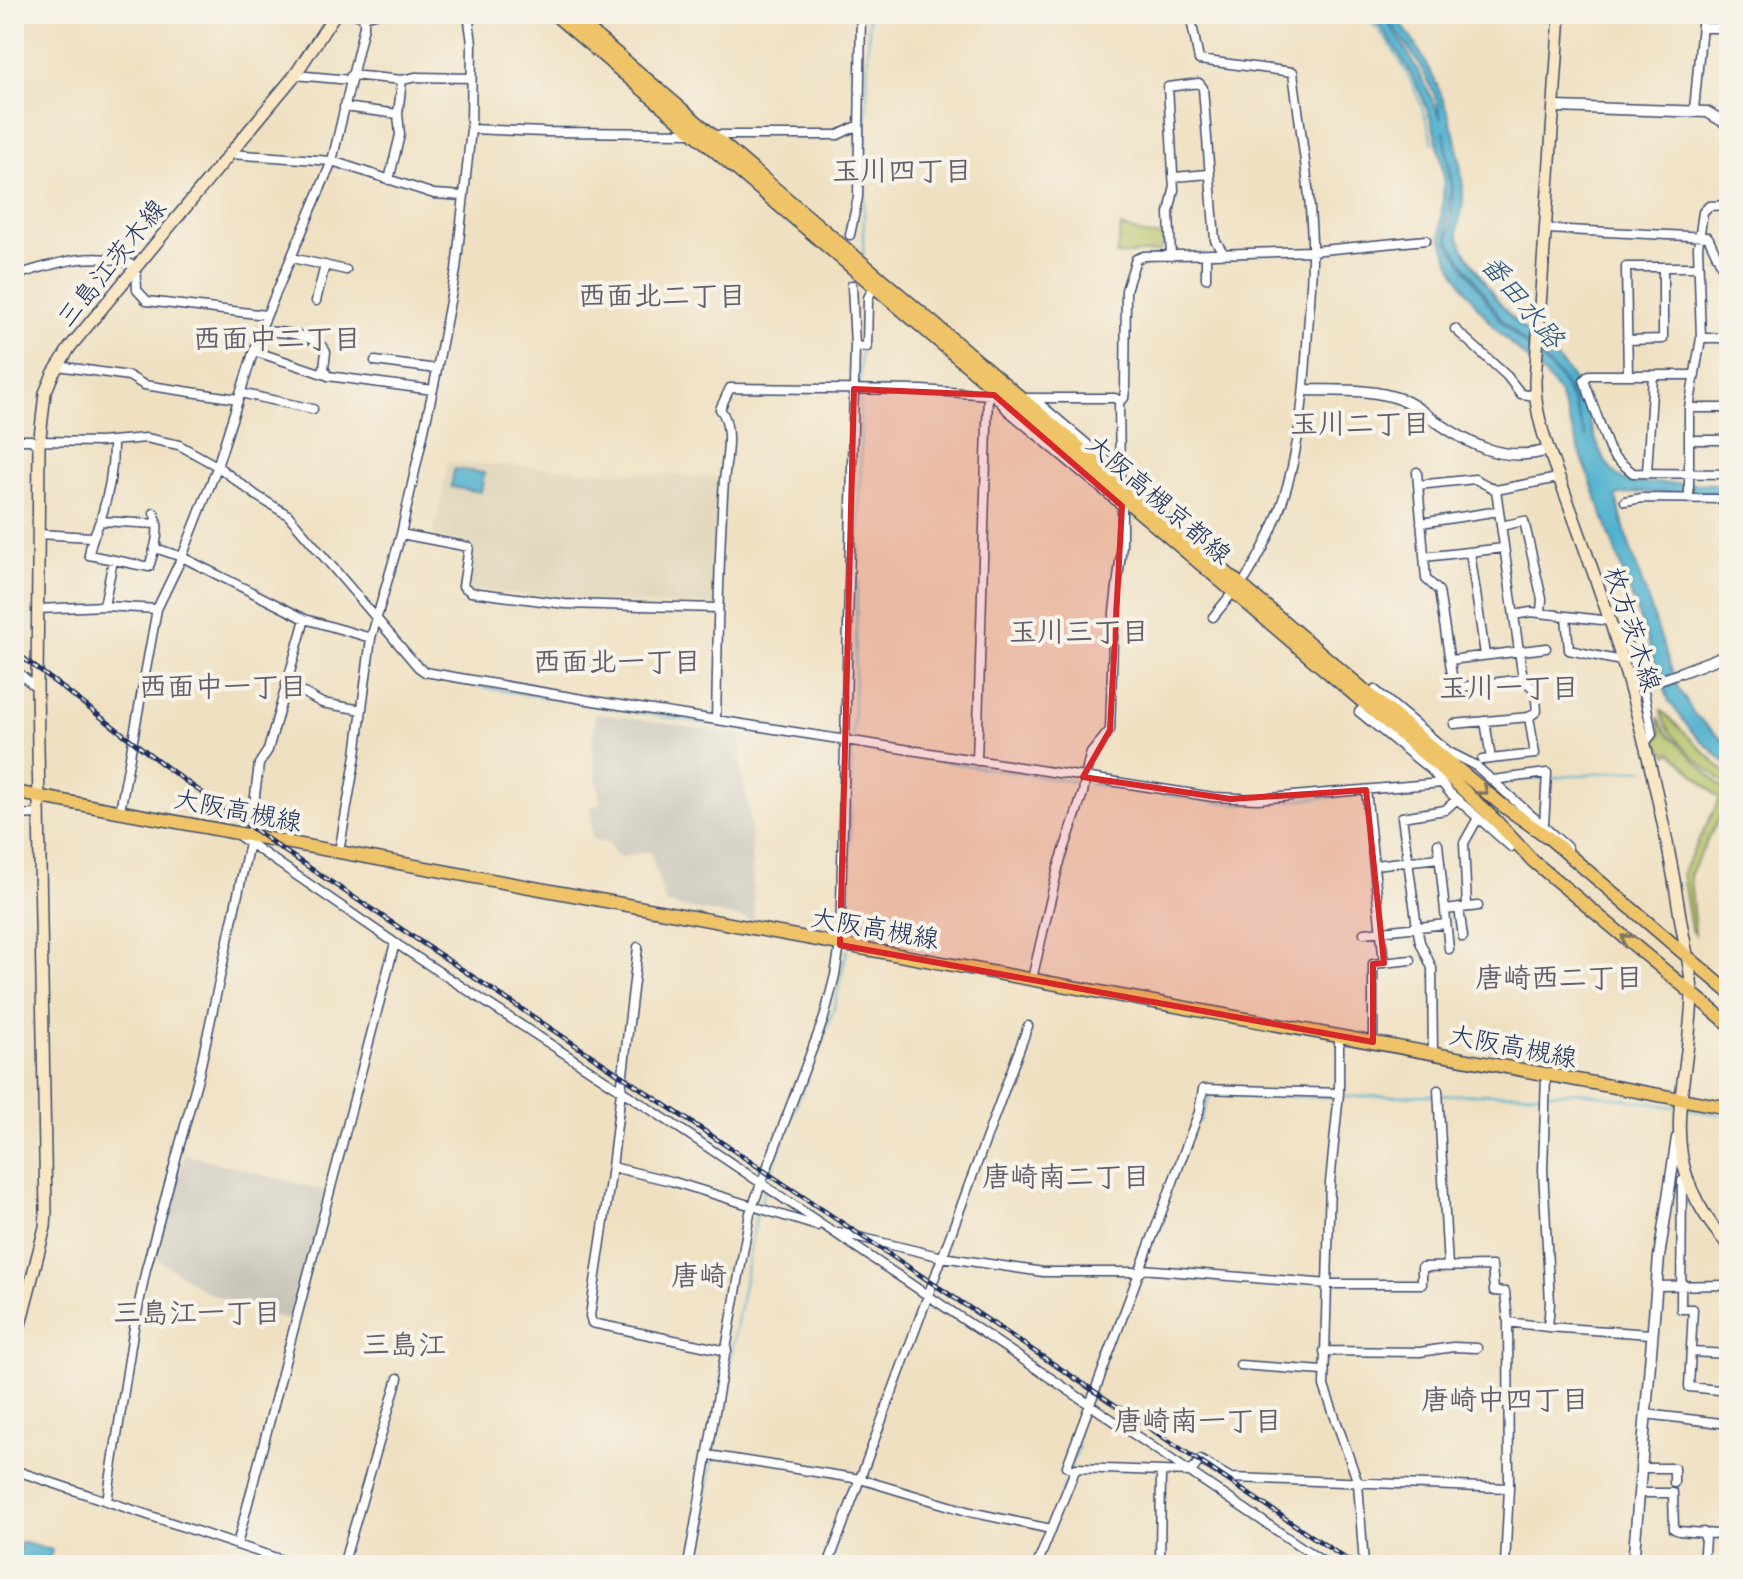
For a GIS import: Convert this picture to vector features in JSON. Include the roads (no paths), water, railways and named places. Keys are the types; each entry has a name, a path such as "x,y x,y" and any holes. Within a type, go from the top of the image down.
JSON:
{"main road":[{"name":"三島江茨木線","path":"14,1348 45,1227 46,1212 37,688 39,444 45,393 58,366 136,266 295,75 335,14"},
{"name":"大阪高槻京都線","path":"554,14 996,395 1438,766 1533,861 1729,1024"},
{"name":"大阪高槻京都線","path":"570,14 1028,398 1443,757 1581,864 1729,992"},
{"name":"枚方茨木線","path":"1560,14 1538,336 1538,419 1611,624 1645,743 1679,913 1692,991 1678,1135 1680,1181 1729,1246"},
{"name":"大阪高槻線","path":"14,792 232,830 249,838 1729,1108"}],"street":[{"path":"120,811 157,609 182,557 217,466 266,315 332,161 364,26 359,16 375,14"},
{"path":"339,852 371,638 401,534 456,270 471,129 472,43 468,14"},
{"path":"850,235 858,197 861,14"},
{"path":"1190,14 1199,60 1293,72 1312,251 1305,390 1297,450 1283,505 1271,536 1246,578"},
{"path":"1694,110 1703,14"},
{"path":"1703,28 1729,28"},
{"path":"295,75 402,80 416,77 471,78"},
{"path":"389,180 400,135 398,114 402,80"},
{"path":"1171,256 1169,213 1174,177 1168,87 1199,83 1203,88 1215,240 1224,254"},
{"path":"344,107 398,114"},
{"path":"1555,107 1694,110 1717,115 1729,125"},
{"path":"471,129 838,135 859,125"},
{"path":"230,154 332,161 434,194 464,196"},
{"path":"1174,177 1209,174"},
{"path":"1689,495 1689,408 1701,338 1698,267 1703,212 1709,206 1729,205"},
{"path":"1547,229 1701,235 1708,237 1729,281"},
{"path":"1119,401 1124,398 1125,390 1126,290 1132,266 1141,256 1312,251 1426,240"},
{"path":"1206,255 1206,278"},
{"path":"14,276 90,257 120,260 136,266 137,290 147,301 266,315"},
{"path":"292,258 346,270"},
{"path":"316,301 325,265"},
{"path":"1628,375 1626,267 1698,267"},
{"path":"1627,340 1663,339 1663,267"},
{"path":"688,1565 753,1205 824,1018 840,945 855,346 852,285"},
{"path":"855,346 867,347 868,298 874,287"},
{"path":"1455,329 1507,376 1521,394 1536,396"},
{"path":"260,331 287,333 319,343 326,352 326,375"},
{"path":"1701,338 1729,338"},
{"path":"254,351 353,381 433,390"},
{"path":"375,361 437,369"},
{"path":"58,366 129,376 144,385 239,396 313,409"},
{"path":"1695,375 1589,375 1584,380 1614,457 1633,473 1689,476 1729,474"},
{"path":"1647,472 1653,375"},
{"path":"716,720 720,532 727,442 724,414 720,409 730,388 854,389 1028,398 1115,398 1119,401"},
{"path":"1305,390 1366,392 1400,398 1469,442 1496,453 1523,455 1549,450"},
{"path":"977,761 996,395"},
{"path":"996,395 1007,410 1122,506 1110,730 1091,753 1083,793 1058,868 1032,979"},
{"path":"1028,398 1120,474 1119,401"},
{"path":"1689,408 1729,408"},
{"path":"14,440 31,440 39,444 146,438 179,445 217,466 288,515 425,672 1231,799 1442,783"},
{"path":"1689,440 1729,440"},
{"path":"113,446 109,484 100,521 91,537 89,555 149,567 155,548 157,524 154,513"},
{"path":"1417,472 1426,579 1439,591 1454,688 1523,679"},
{"path":"1418,485 1475,479 1496,490 1558,478"},
{"path":"1454,724 1529,717 1537,711 1535,690 1523,679 1496,490"},
{"path":"1625,501 1689,495 1729,499"},
{"path":"1421,523 1499,511"},
{"path":"100,521 157,524"},
{"path":"1501,526 1524,521 1542,599 1541,613"},
{"path":"38,534 91,537"},
{"path":"401,534 469,547 463,586 471,592 565,604 718,608"},
{"path":"155,548 182,557 305,619 371,638"},
{"path":"1424,557 1504,548"},
{"path":"1470,552 1485,655"},
{"path":"104,606 113,560"},
{"path":"1213,617 1230,596"},
{"path":"38,609 104,606 157,609"},
{"path":"1514,615 1541,613 1611,624 1622,632 1647,685 1652,734 1645,743"},
{"path":"1566,617 1569,650 1621,661"},
{"path":"107,1501 146,1269 199,1074 249,838 259,764 268,750 305,619"},
{"path":"1450,660 1546,648"},
{"path":"1647,685 1729,654"},
{"path":"1729,666 1724,702 1729,706"},
{"path":"14,669 37,688"},
{"path":"286,683 322,703 362,710"},
{"path":"1373,693 1375,690 1449,752 1475,765 1559,838 1581,864"},
{"path":"1362,709 1359,712 1432,771 1457,799 1511,847"},
{"path":"1485,721 1486,759 1535,754 1529,717"},
{"path":"1493,780 1547,773 1544,825"},
{"path":"1366,790 1384,963"},
{"path":"1433,1053 1432,968 1417,927 1402,817 1445,810 1457,799"},
{"path":"14,815 39,814"},
{"path":"1463,937 1464,843 1478,818"},
{"path":"249,838 395,943 620,1089 1328,1565"},
{"path":"1438,844 1449,949"},
{"path":"1374,865 1439,858"},
{"path":"1445,910 1478,906"},
{"path":"1364,933 1446,924"},
{"path":"237,1545 395,943"},
{"path":"638,947 612,1167 590,1316 592,1323 727,1351"},
{"path":"1373,1042 1373,964 1411,960"},
{"path":"828,1565 1028,1026"},
{"path":"1339,1036 1339,1093 1330,1183 1323,1371 1325,1391 1358,1483 1364,1565"},
{"path":"1546,1074 1543,1091 1543,1170 1550,1303 1548,1327"},
{"path":"1073,1470 1067,1466 1199,1112 1203,1089 1339,1093"},
{"path":"1438,1090 1448,1267"},
{"path":"612,1167 829,1229 942,1257 1043,1272 1142,1270 1327,1284 1422,1284 1422,1267 1492,1266 1494,1291 1505,1292 1508,1322 1509,1488 1505,1565"},
{"path":"1680,1181 1681,1309 1693,1309 1689,1387 1728,1393"},
{"path":"1633,1565 1656,1286 1680,1181"},
{"path":"1656,1286 1729,1285"},
{"path":"1508,1322 1651,1334"},
{"path":"1324,1351 1420,1352 1453,1347 1477,1348"},
{"path":"1691,1352 1729,1354"},
{"path":"1240,1365 1323,1371"},
{"path":"343,1565 398,1378"},
{"path":"1646,1414 1729,1424"},
{"path":"708,1455 860,1479 970,1512 1051,1529"},
{"path":"1191,1472 1200,1460 1231,1478 1509,1488"},
{"path":"1641,1468 1674,1468 1674,1483"},
{"path":"14,1470 297,1565"},
{"path":"1073,1470 1191,1472"},
{"path":"1037,1565 1073,1470"},
{"path":"1160,1565 1161,1472"},
{"path":"1639,1493 1673,1493 1674,1529 1729,1535"},
{"path":"1703,1532 1703,1565"}],"water":[{"path":"1370,14 1382,14 1391,26 1415,65 1441,119 1427,78 1384,14 1394,14 1431,71 1448,112 1462,179 1458,231 1464,249 1507,312 1571,376 1582,398 1596,442 1611,469 1633,483 1729,484 1729,493 1639,492 1616,496 1626,535 1677,686 1694,714 1729,746 1729,766 1692,732 1669,701 1559,393 1487,318 1469,295 1448,257 1441,234 1444,184 1434,129 1418,88","holes":["1444,131 1453,189 1449,241 1502,320 1560,376 1573,399 1586,438 1572,400 1559,377 1501,322 1448,242 1451,189"]},
{"path":"454,469 484,473 481,492 451,487"},
{"path":"21,1542 52,1550 48,1565 17,1561"}],"waterway":[{"path":"863,256 869,14"},
{"path":"1364,14 1388,42 1407,74 1433,143"},
{"path":"862,344 863,282"},
{"path":"860,388 861,350"},
{"path":"853,740 860,394"},
{"path":"14,444 31,446"},
{"path":"378,629 411,668 426,678 842,746"},
{"path":"847,940 852,746"},
{"path":"848,747 1083,783"},
{"path":"1551,778 1644,769"},
{"path":"1523,780 1544,778"},
{"path":"1089,784 1253,804 1365,794"},
{"path":"1371,794 1441,788"},
{"path":"767,1182 834,1008 847,950"},
{"path":"1550,1093 1581,1092 1674,1107"},
{"path":"1442,1095 1543,1093"},
{"path":"1200,1122 1210,1095 1335,1097"},
{"path":"1342,1097 1435,1095"},
{"path":"1684,1109 1729,1116"},
{"path":"760,1205 765,1188"},
{"path":"725,1390 757,1211"},
{"path":"714,1451 724,1397"},
{"path":"1071,1466 1079,1446"},
{"path":"694,1565 713,1457"},
{"path":"1059,1500 1069,1472"}],"railway":[{"path":"14,651 177,775 283,850 1355,1565"}],"district":[{"name":"玉川四丁目","path":"902,170"},
{"name":"西面北二丁目","path":"662,295"},
{"name":"西面中二丁目","path":"277,338"},
{"name":"玉川二丁目","path":"1360,423"},
{"name":"玉川三丁目","path":"1079,631"},
{"name":"西面北一丁目","path":"617,661"},
{"name":"西面中一丁目","path":"223,686"},
{"name":"玉川一丁目","path":"1509,687"},
{"name":"唐崎西二丁目","path":"1559,977"},
{"name":"唐崎南二丁目","path":"1066,1176"},
{"name":"唐崎","path":"699,1275"},
{"name":"三島江一丁目","path":"197,1312"},
{"name":"三島江","path":"404,1344"},
{"name":"唐崎中四丁目","path":"1505,1399"},
{"name":"唐崎南一丁目","path":"1198,1420"}],"water label":[{"name":"番田水路","path":"1523,301"}]}
